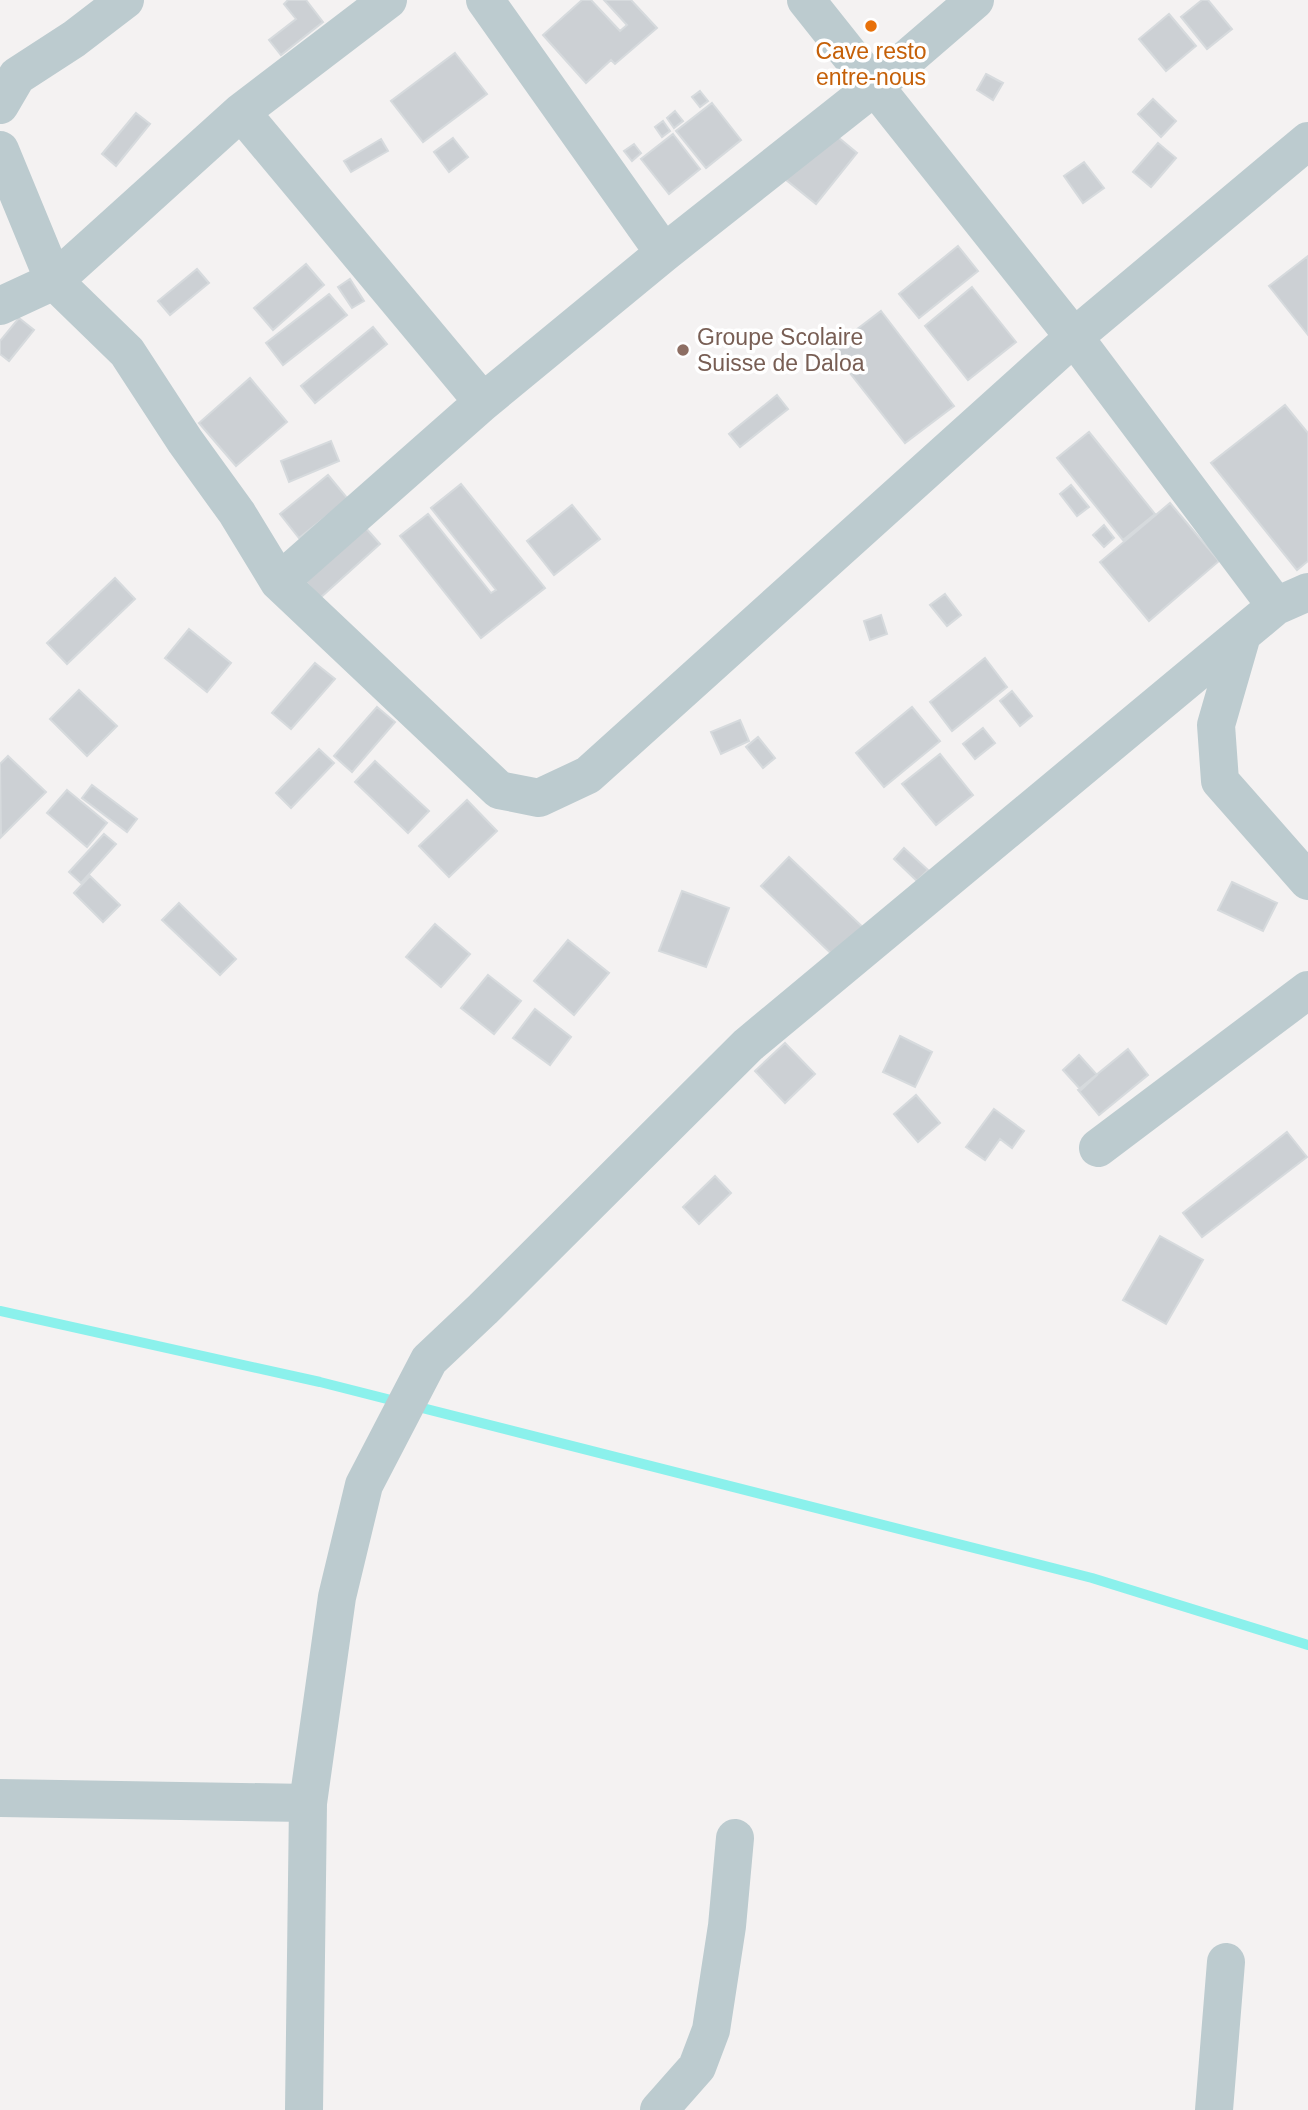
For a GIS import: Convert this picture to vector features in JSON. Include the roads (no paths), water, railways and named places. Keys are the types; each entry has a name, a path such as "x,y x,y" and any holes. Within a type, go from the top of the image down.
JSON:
{"street":[{"path":"0,104 17,76 74,39 125,0"},
{"path":"0,306 54,281 240,112 388,0"},
{"path":"485,0 664,253"},
{"path":"304,2110 308,1803 337,1597 364,1485 429,1360 748,1045 1242,635 1292,599 1074,337 806,0"},
{"path":"279,582 483,402 664,253 874,87 975,0"},
{"path":"240,112 483,402"},
{"path":"0,150 54,281 127,352 185,441 237,513 279,582 499,790 539,798 588,775 1074,337 1308,141"},
{"path":"1242,635 1216,725 1220,781 1308,881"},
{"path":"1098,1148 1308,990"},
{"path":"0,1798 308,1803"},
{"path":"659,2110 697,2067 711,2030 727,1926 735,1838"},
{"path":"1214,2110 1226,1962"}],"waterway":[{"path":"0,1311 320,1382 1092,1578 1308,1645"}],"place":[{"name":"Cave resto entre-nous","path":"871,26"},
{"name":"Groupe Scolaire Suisse de Daloa","path":"683,350"}]}
